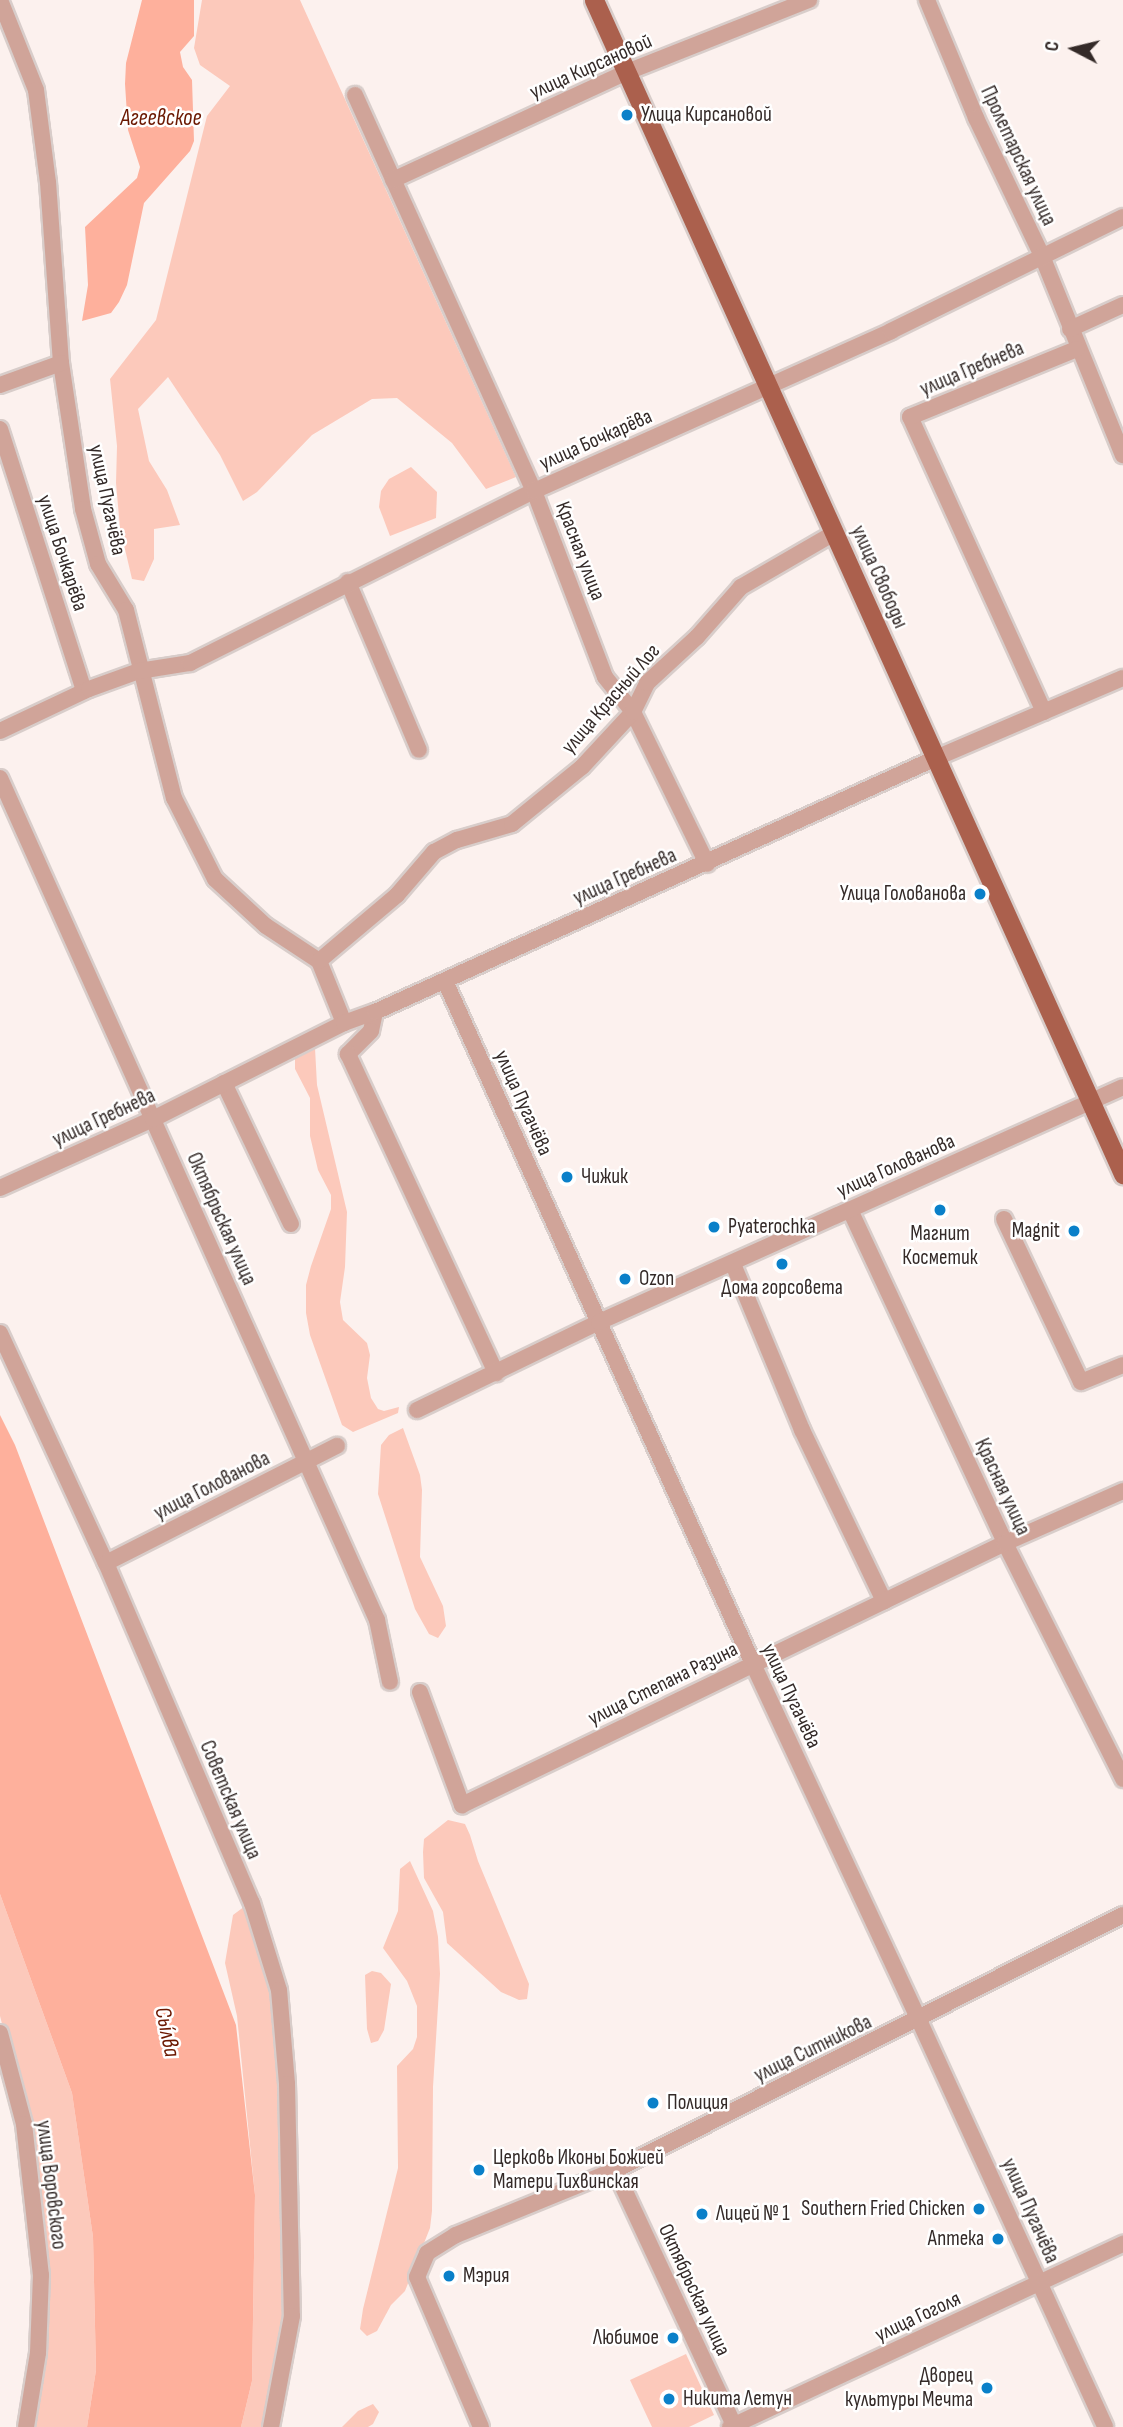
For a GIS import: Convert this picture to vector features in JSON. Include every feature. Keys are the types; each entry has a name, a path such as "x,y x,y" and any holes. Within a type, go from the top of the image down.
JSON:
{"main road":[{"name":"улица Свободы","path":"594,0 1123,1174"}],"street":[{"name":"улица Кирсановой","path":"393,180 627,72 790,4 809,0"},
{"name":"Пролетарская улица","path":"927,0 976,118 1042,256 1077,349 1123,455"},
{"name":"улица Пугачёва","path":"4,2 36,90 49,196 61,363 83,509 98,564 126,610 139,671 174,797 215,879 266,926 319,961"},
{"name":"Красная улица","path":"355,95 534,491 604,677 633,712 707,864"},
{"name":"улица Бочкарёва","path":"0,731 84,691 139,671 190,663 534,491 891,331 1123,217"},
{"path":"1070,329 1123,305"},
{"name":"улица Гребнева","path":"1044,712 910,417 1077,349"},
{"path":"0,385 61,363"},
{"name":"улица Бочкарёва","path":"0,429 84,691"},
{"name":"улица Красный Лог","path":"319,961 397,895 434,852 457,840 512,824 582,767 633,712 648,683 697,638 741,587 834,533"},
{"path":"348,582 419,750"},
{"name":"улица Гребнева","path":"0,1188 153,1119 344,1023 375,1012 707,864 936,758 1123,678"},
{"name":"Октябрьская улица","path":"0,778 377,1619 390,1682"},
{"path":"319,961 344,1023"},
{"name":"улица Пугачёва","path":"445,981 752,1664 1105,2427"},
{"path":"375,1012 371,1031 348,1054 496,1373"},
{"path":"224,1083 291,1224"},
{"name":"улица Голованова","path":"417,1410 599,1322 1123,1087"},
{"name":"Красная улица","path":"850,1210 1005,1543 1123,1779"},
{"path":"1004,1219 1081,1382 1123,1364"},
{"path":"733,1264 802,1430 884,1601"},
{"name":"Советская улица","path":"0,1333 106,1563 251,1903 279,1990 288,2084 292,2315 271,2427"},
{"name":"улица Голованова","path":"106,1563 337,1446"},
{"name":"улица Степана Разина","path":"420,1692 462,1805 1005,1543 1123,1491"},
{"name":"улица Ситникова","path":"481,2427 416,2277 427,2253 456,2235 615,2170 919,2020 1123,1915"},
{"name":"улица Воровского","path":"0,2033 24,2124 41,2275 38,2353 26,2427"},
{"name":"Октябрьская улица","path":"615,2170 733,2426"},
{"name":"улица Гоголя","path":"733,2426 1123,2244"}],"shaded area":[{"path":"202,0 300,0 516,477 486,489 452,443 397,398 372,399 312,435 257,492 243,501 220,455 168,377 138,409 149,461 167,490 180,525 154,529 154,559 144,581 132,579 120,528 116,483 117,446 110,379 156,320 207,116 230,86 200,65 194,48"},
{"path":"411,467 437,492 436,518 390,536 379,507 381,491 389,479"},
{"path":"315,1048 317,1085 347,1212 345,1267 340,1302 343,1320 367,1343 370,1355 367,1378 371,1398 378,1409 384,1411 399,1407 398,1413 353,1432 342,1425 310,1335 306,1313 306,1285 331,1209 331,1195 318,1170 310,1136 310,1098 295,1069 295,1057"},
{"path":"403,1428 420,1475 422,1490 420,1557 443,1606 446,1626 438,1638 429,1634 415,1609 378,1494 381,1445 389,1435"},
{"path":"448,1820 465,1824 470,1835 478,1861 529,1984 527,1999 519,2000 501,1992 447,1943 443,1912 424,1878 423,1852 424,1839"},
{"path":"410,1861 433,1911 438,1937 440,1974 433,2087 432,2211 430,2228 405,2291 391,2305 377,2331 367,2336 360,2329 363,2309 398,2168 397,2066 413,2049 417,2037 417,2006 407,1981 383,1948 398,1911 400,1869"},
{"path":"0,1894 72,2093 93,2237 96,2370 87,2427 32,2427 42,2366 25,2113 0,2016"},
{"path":"245,1906 253,1918 276,2004 282,2057 280,2119 285,2191 286,2316 266,2427 241,2427 252,2381 255,2195 237,2016 225,1963 233,1915"},
{"path":"372,1971 381,1973 391,1984 384,2030 378,2041 371,2043 367,2029 365,1975"},
{"path":"686,2354 714,2415 689,2427 652,2427 630,2380"},
{"path":"373,2404 379,2412 373,2424 368,2427 342,2427 358,2411"}],"water":[{"name":"Агеевское","path":"142,0 194,0 194,36 180,52 183,67 192,80 194,141 190,151 144,203 127,285 119,302 111,313 82,321 88,285 85,227 137,178 140,167 128,130 125,84 126,63"},
{"name":"Сы́лва","path":"0,1415 15,1445 236,2025 255,2195 252,2381 241,2427 87,2427 96,2370 93,2237 72,2093 0,1894"}],"place":[{"name":"Улица Кирсановой","path":"627,115"},
{"name":"Улица Голованова","path":"980,894"},
{"name":"Чижик","path":"567,1177"},
{"name":"Магнит Косметик","path":"940,1210"},
{"name":"Pyaterochka","path":"714,1227"},
{"name":"Magnit","path":"1074,1231"},
{"name":"Дома горсовета","path":"782,1264"},
{"name":"Ozon","path":"625,1279"},
{"name":"Полиция","path":"653,2103"},
{"name":"Церковь Иконы Божией Матери Тихвинская","path":"479,2170"},
{"name":"Southern Fried Chicken","path":"979,2209"},
{"name":"Лицей № 1","path":"702,2214"},
{"name":"Аптека","path":"998,2239"},
{"name":"Мэрия","path":"449,2276"},
{"name":"Любимое","path":"673,2338"},
{"name":"Дворец культуры Мечта","path":"987,2388"},
{"name":"Никита Летун","path":"669,2399"}]}
